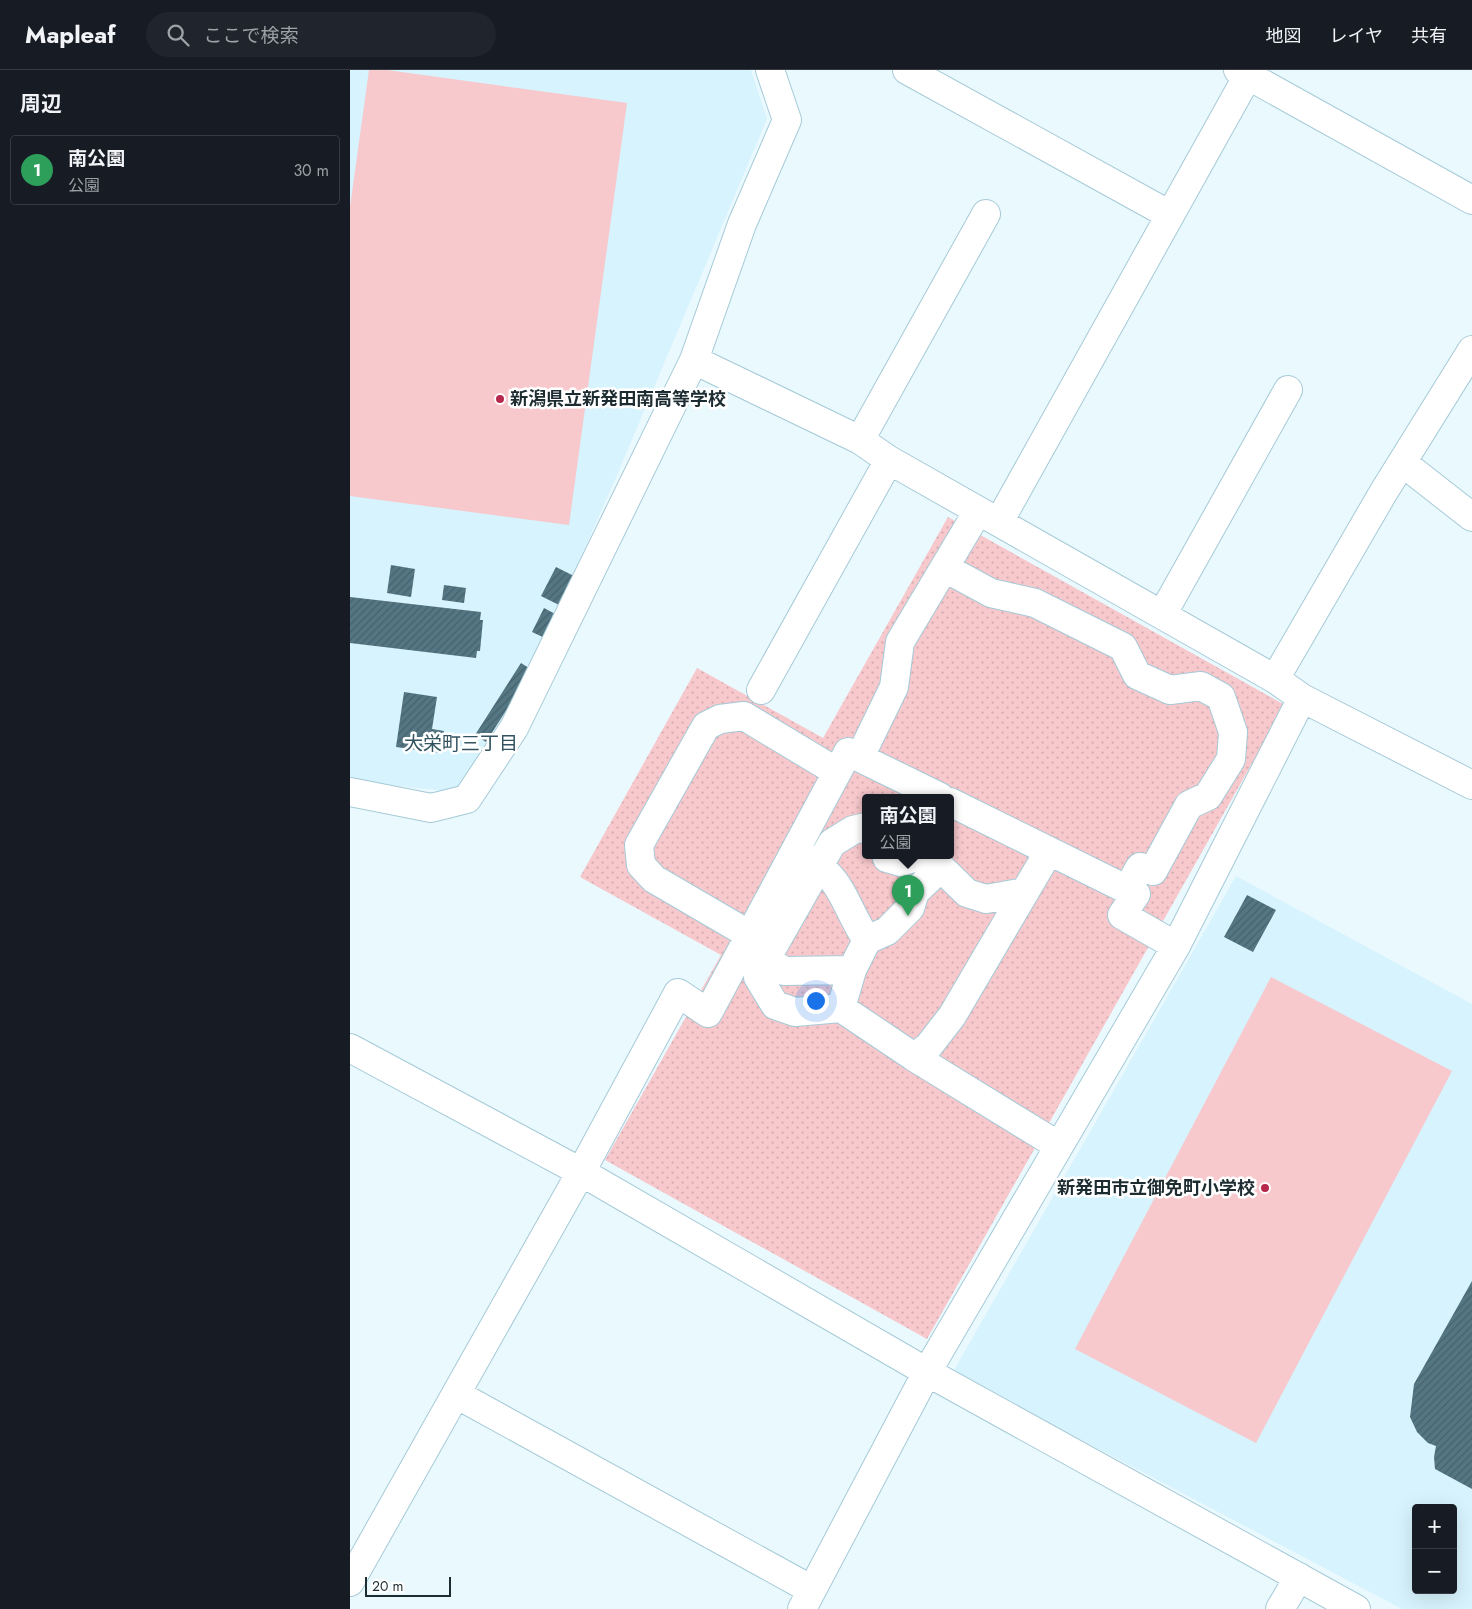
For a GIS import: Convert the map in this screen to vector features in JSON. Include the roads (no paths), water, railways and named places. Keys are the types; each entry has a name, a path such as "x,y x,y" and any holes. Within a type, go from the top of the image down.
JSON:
{"street":[{"path":"350,792 431,808 466,799 514,728 694,360 742,224 787,120 770,70"},
{"path":"907,70 1170,215"},
{"path":"860,757 894,688 900,642 945,568 988,516 1170,215 1246,72 1472,200"},
{"path":"860,440 986,214"},
{"path":"1275,679 1383,493 1472,350"},
{"path":"694,360 860,440 889,460 1275,679 1302,698 1472,785"},
{"path":"1162,615 1288,390"},
{"path":"761,690 889,460"},
{"path":"1403,463 1472,517"},
{"path":"945,568 991,592 1035,604 1123,647 1138,675 1170,690 1201,686 1221,696 1234,732 1231,759 1208,796 1188,805 1153,871 1140,868 1127,890"},
{"path":"456,1394 807,1599 927,1372 1176,946 1302,698"},
{"path":"750,935 654,879 641,865 639,845 706,726 720,718 744,716 837,772"},
{"path":"934,794 848,752 837,772 806,858 758,977 775,1005 795,1012 841,1008 914,1057 1059,1146"},
{"path":"954,804 1136,894 1122,914 1176,946"},
{"path":"350,1582 581,1172 648,1044 678,993 708,1013 750,935 806,858 853,830 862,828"},
{"path":"914,1057 928,1047 952,1016 1049,851"},
{"path":"806,858 840,887 856,923 868,940"},
{"path":"890,859 901,862 930,859 967,893 986,899 1025,892"},
{"path":"841,1008 852,970 868,940 887,932 910,908 915,892 932,876 930,859"},
{"path":"766,959 784,971 852,970"},
{"path":"352,1054 581,1172 927,1372 1356,1609"},
{"path":"1280,1609 1299,1577"}],"place":[{"name":"新潟県立新発田南高等学校","path":"500,399"},
{"name":"南公園","path":"908,916"},
{"name":"新発田市立御免町小学校","path":"1265,1188"}],"district":[{"name":"大栄町三丁目","path":"461,743"}]}
